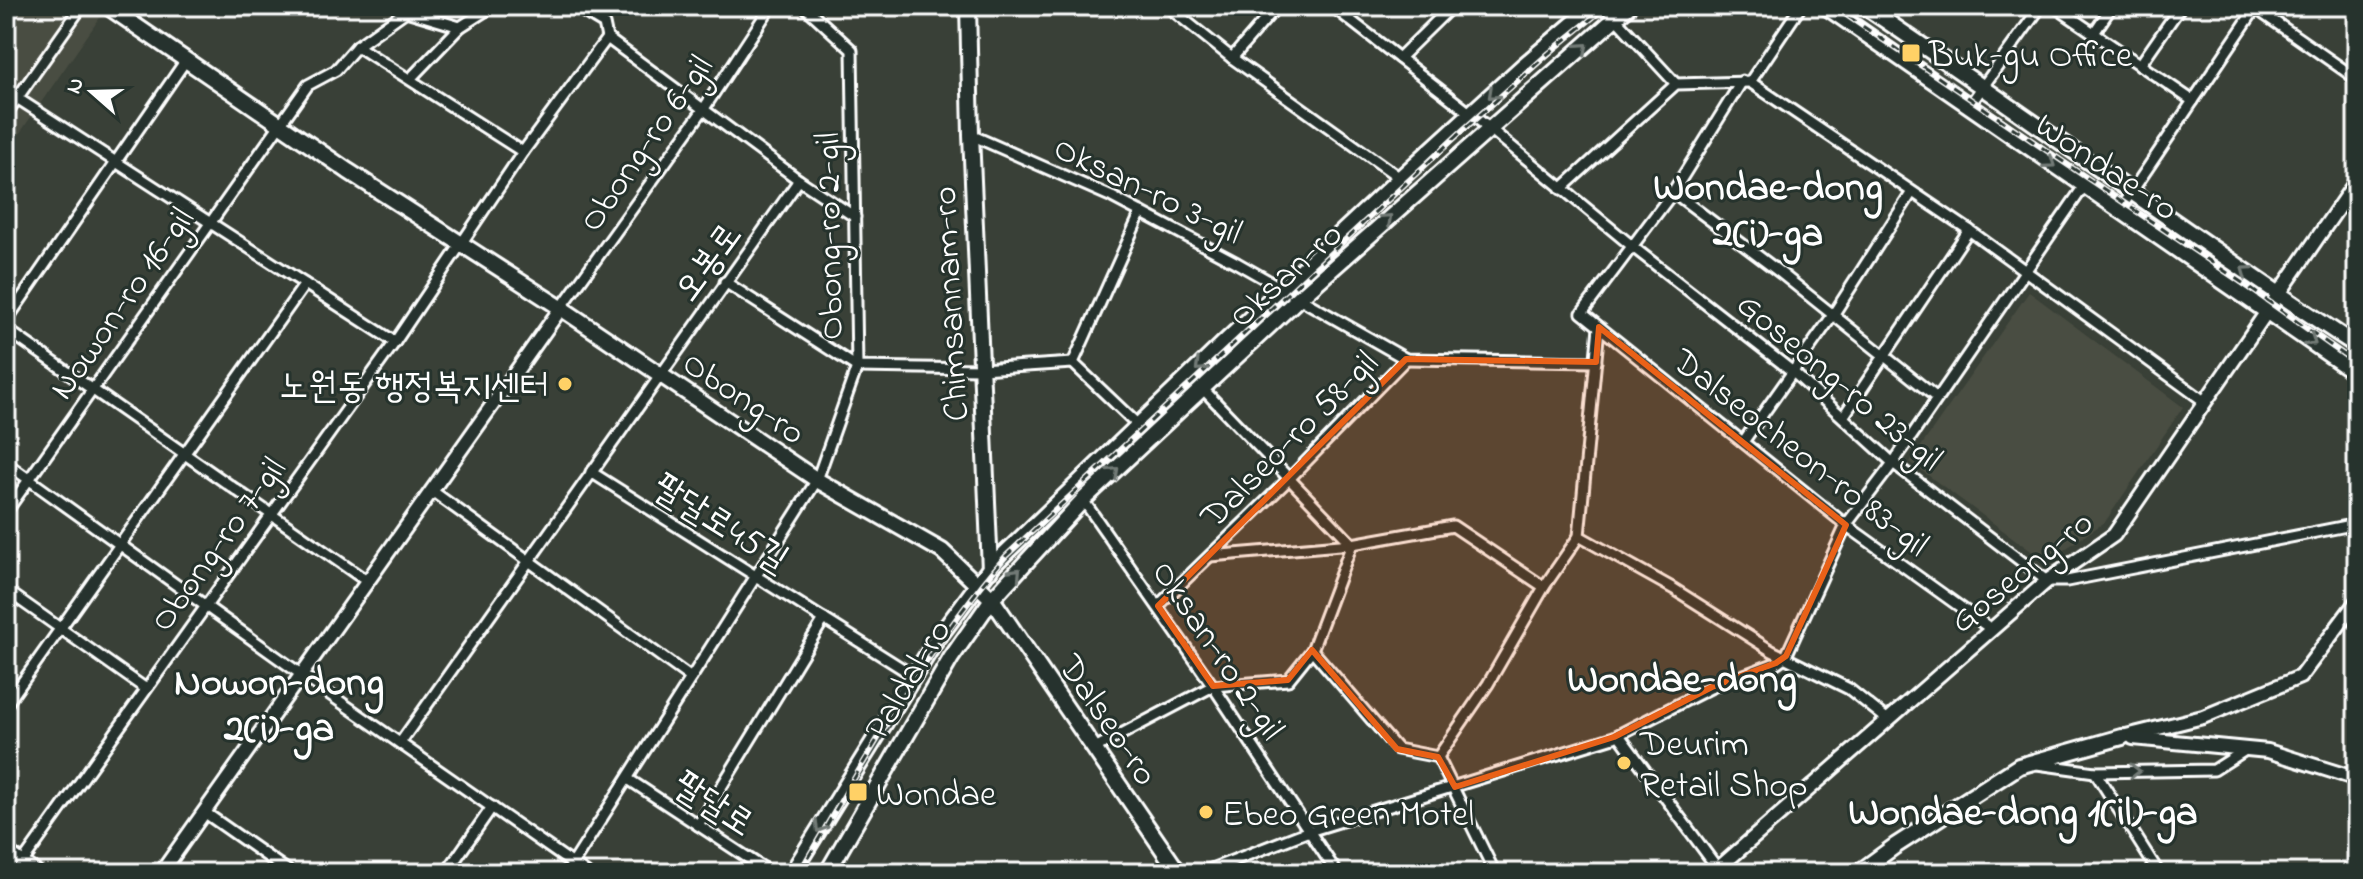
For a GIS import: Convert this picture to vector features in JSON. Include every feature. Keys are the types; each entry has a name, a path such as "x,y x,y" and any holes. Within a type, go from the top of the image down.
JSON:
{"main road":[{"name":"Obong-ro","path":"107,6 817,480 942,551 992,599"},
{"name":"Chimsannam-ro","path":"968,6 992,599"},
{"path":"792,873 914,676 990,568 1400,178 1594,6"},
{"name":"Oksan-ro","path":"992,599 1083,500 1298,299 1629,6"},
{"name":"Wondae-ro","path":"1825,6 2357,374"},
{"name":"Wondae-ro","path":"1864,6 1983,86 2278,295 2357,346"},
{"name":"Dalseo-ro","path":"992,599 1179,873"},
{"name":"Paldal-ro","path":"827,873 951,658 992,599"},
{"path":"1858,873 2019,766 2122,737"}],"street":[{"path":"6,114 82,6"},
{"path":"410,79 460,27 493,6"},
{"path":"574,6 604,24 607,38 799,180 855,217"},
{"name":"Obong-ro 6-gil","path":"561,308 703,110 771,6"},
{"name":"Obong-ro 2-gil","path":"570,869 817,480 857,367 852,50 804,6"},
{"path":"1167,6 1232,58 1400,178"},
{"path":"1232,58 1277,6"},
{"name":"Goseong-ro 23-gil","path":"1332,6 1793,372 1893,463 2047,581"},
{"path":"1399,58 1452,6"},
{"path":"1604,6 1676,84"},
{"path":"1632,246 1673,192 1746,81 1801,6"},
{"path":"1969,106 2041,6"},
{"path":"2054,6 2193,101"},
{"path":"2094,33 2112,6"},
{"path":"2140,65 2181,6"},
{"path":"2120,209 2256,7 2357,79"},
{"path":"406,8 460,27"},
{"name":"Nowon-ro 16-gil","path":"6,512 308,85 336,70 357,46 406,8"},
{"path":"462,245 523,152 607,38"},
{"path":"357,46 523,152"},
{"path":"6,321 186,60"},
{"path":"1561,189 1676,84 1746,81 1969,230 2204,401"},
{"path":"6,91 395,342"},
{"name":"Oksan-ro 3-gil","path":"971,135 1112,197 1237,263 1406,359"},
{"name":"오봉로","path":"400,743 799,180"},
{"name":"Goseong-ro","path":"1716,871 2047,581 2114,535 2357,180"},
{"path":"1201,873 1309,831 1619,735 1712,687 1776,663 1786,656 1846,525 1893,463 2084,186"},
{"path":"1673,192 1937,398"},
{"path":"1743,442 1833,315 1912,192"},
{"path":"2341,203 2357,214"},
{"path":"1073,363 1141,212"},
{"path":"1843,417 1969,230"},
{"name":"Obong-ro 7-gil","path":"15,873 462,245"},
{"name":"Dalseocheon-ro 83-gil","path":"1632,246 1582,313 1846,525 1991,629"},
{"path":"725,282 857,367 981,369 1073,363 1138,425"},
{"path":"6,705 305,284"},
{"path":"161,873 561,308"},
{"path":"1438,757 1488,684 1544,587 1579,536 1599,327"},
{"path":"6,329 368,582"},
{"path":"1406,359 1596,362"},
{"name":"Dalseo-ro 58-gil","path":"1158,606 1289,479 1406,359"},
{"path":"1203,389 1352,544"},
{"path":"6,463 492,807 570,869 586,873"},
{"name":"팔달로45길","path":"591,472 914,676"},
{"path":"432,491 691,678"},
{"name":"Oksan-ro 2-gil","path":"1083,500 1213,686 1337,873"},
{"path":"2047,581 2067,581 2357,524"},
{"path":"1352,544 1453,526 1544,587"},
{"path":"1579,536 1674,589 1772,651 1849,689 1888,720"},
{"path":"1093,749 1213,686 1288,680 1312,650 1352,544"},
{"name":"Dalseo-ro 58-gil","path":"1210,556 1352,544"},
{"path":"6,590 146,689"},
{"path":"2122,737 2203,717 2300,677 2357,601"},
{"path":"698,825 824,619"},
{"path":"1312,650 1397,749 1438,757 1495,873"},
{"path":"1619,735 1716,871"},
{"path":"2122,737 2268,751 2357,779"},
{"path":"2029,763 2095,772 2214,770 2247,749"},
{"path":"2095,772 2159,873"},
{"name":"팔달로","path":"628,779 771,873"},
{"path":"446,873 492,807"},
{"path":"204,812 291,873"},
{"path":"6,849 40,873"}],"highlighted area":[{"path":"1599,327 1846,525 1786,656 1776,663 1712,687 1614,737 1455,787 1438,757 1397,749 1312,650 1288,680 1213,686 1158,606 1406,359 1596,362"}],"shaded area":[{"path":"6,6 108,6 6,153"},
{"path":"2029,292 2183,407 2105,522 2046,562 1910,462"}],"railway":[{"path":"799,873 921,669 1006,556 1463,130 1607,6"},
{"path":"1833,6 2357,364"}],"place":[{"name":"Buk-gu Office","path":"1911,53"},
{"name":"노원동 행정복지센터","path":"565,384"},
{"name":"Deurim Retail Shop","path":"1624,763"},
{"name":"Wondae","path":"858,792"},
{"name":"Ebeo Green Motel","path":"1206,812"}],"district":[{"name":"Wondae-dong 2(i)-ga","path":"1768,208"},
{"name":"Wondae-dong","path":"1682,677"},
{"name":"Nowon-dong 2(i)-ga","path":"279,703"},
{"name":"Wondae-dong 1(il)-ga","path":"2023,810"}]}
